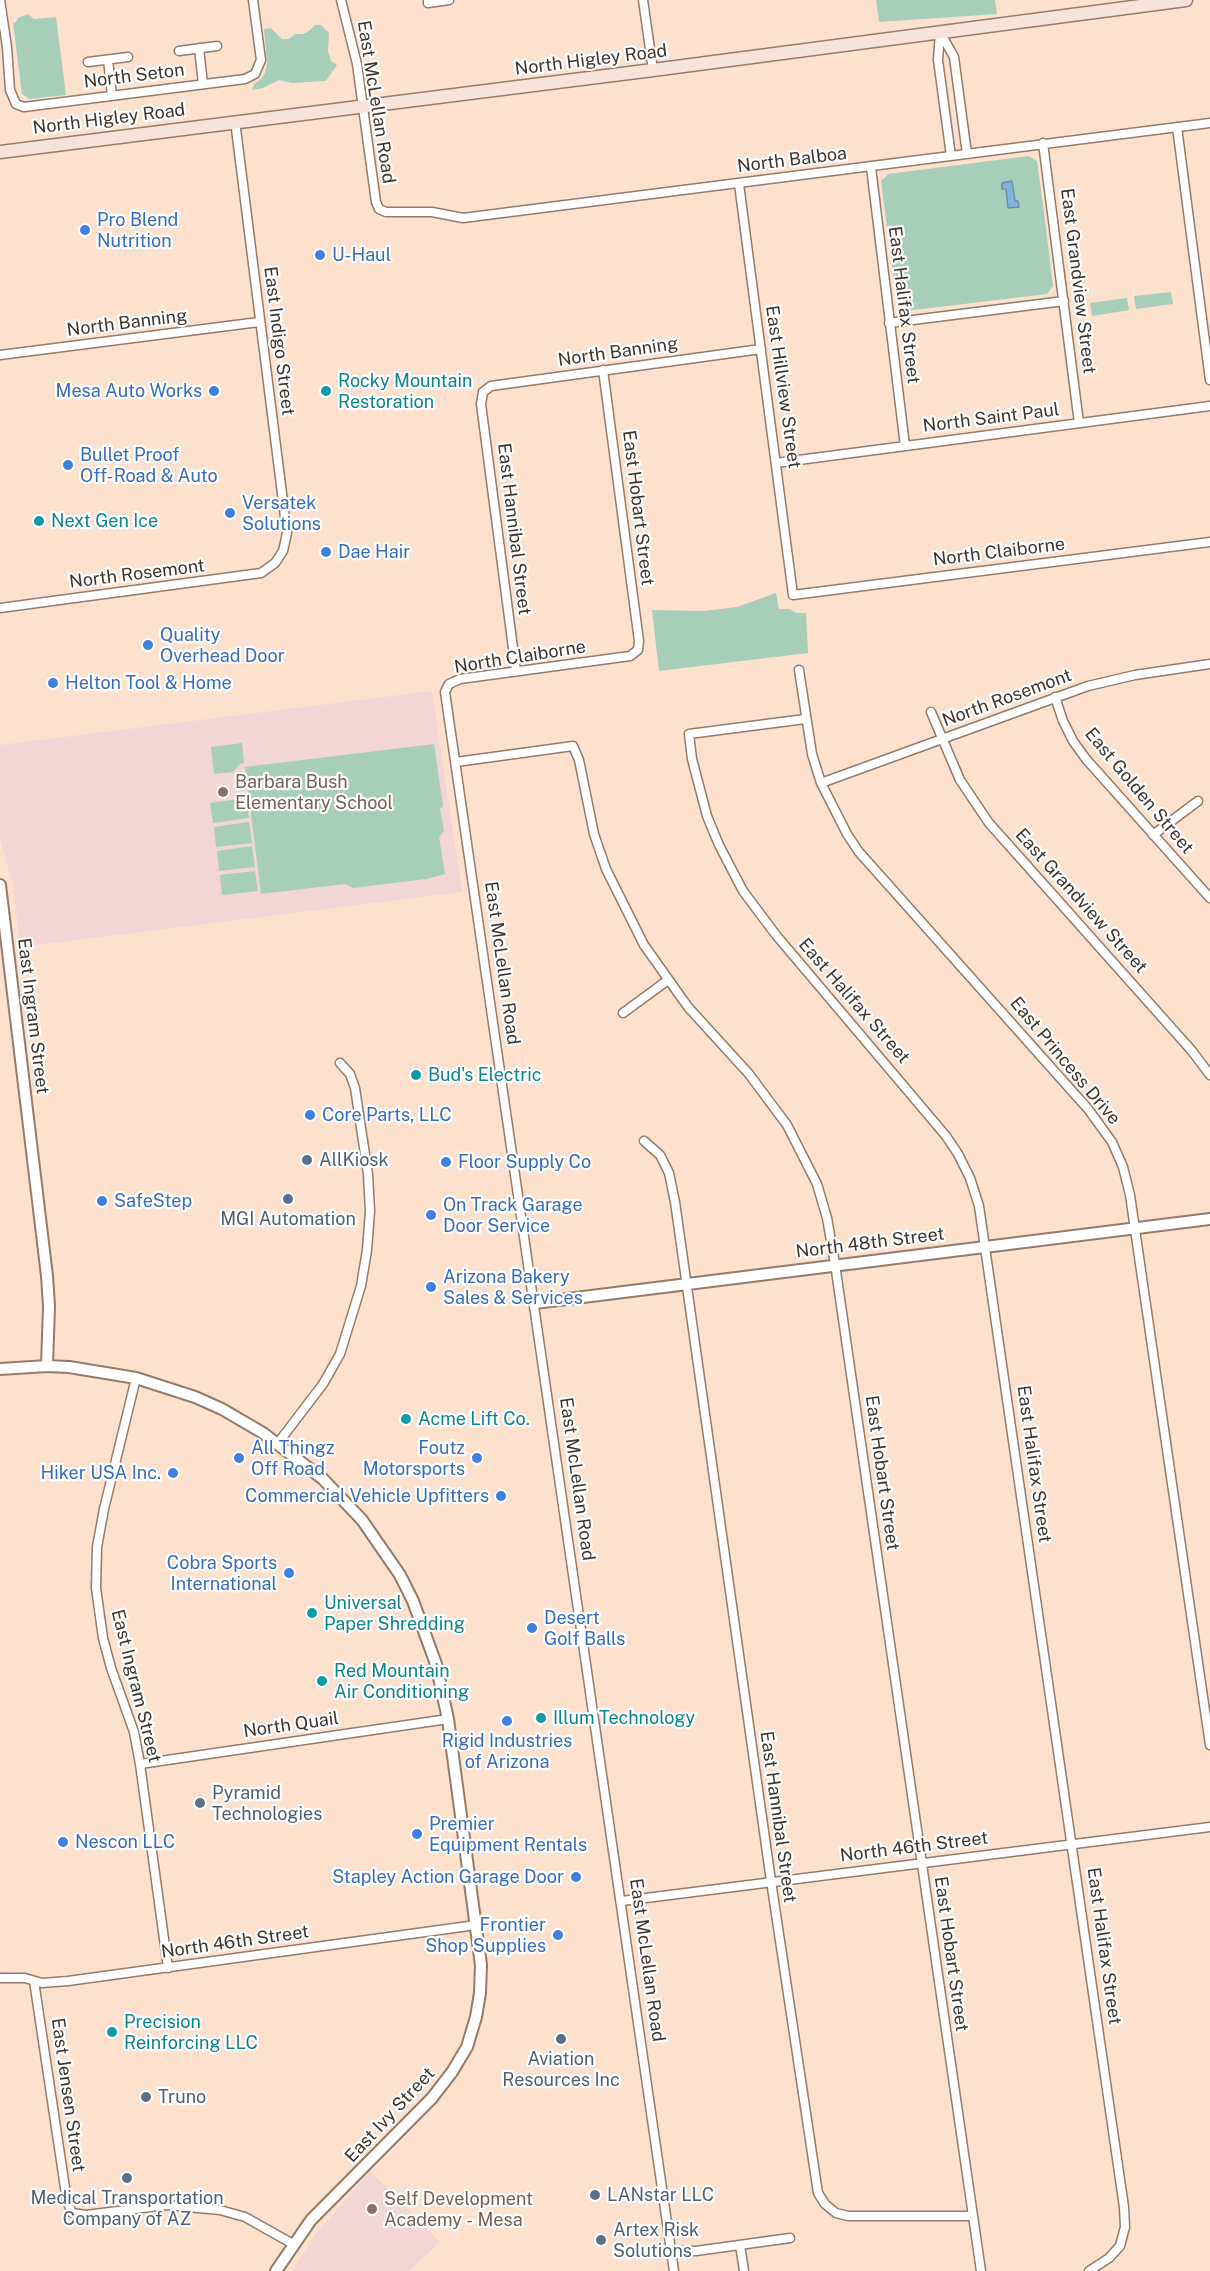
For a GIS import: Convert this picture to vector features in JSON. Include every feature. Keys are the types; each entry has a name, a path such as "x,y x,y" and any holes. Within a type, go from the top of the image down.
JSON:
{"main road":[{"name":"North Higley Road","path":"0,152 1186,0"}],"street":[{"path":"0,0 4,48"},
{"name":"North Seton","path":"4,48 10,90 16,104 24,107 245,79 255,74 261,60 253,0"},
{"name":"East McLellan Road","path":"341,0 357,64 376,202 379,209"},
{"path":"428,1 449,0"},
{"path":"643,0 653,70"},
{"path":"940,32 954,57 967,154"},
{"path":"940,32 938,60 951,156"},
{"path":"179,51 217,46"},
{"path":"199,48 203,84"},
{"path":"88,62 128,57"},
{"path":"108,60 112,95"},
{"name":"East Indigo Street","path":"235,121 287,534 284,551 275,563"},
{"name":"North Balboa","path":"379,209 386,212 432,212 463,218 1210,123"},
{"path":"1177,127 1210,380"},
{"name":"East Grandview Street","path":"1043,143 1080,423"},
{"name":"East Halifax Street","path":"871,167 905,446"},
{"name":"East Hillview Street","path":"740,184 793,595"},
{"path":"1200,295 1210,293"},
{"path":"889,323 1064,301"},
{"name":"North Banning","path":"0,355 259,322"},
{"name":"North Banning","path":"483,392 491,386 761,349"},
{"name":"East Hobart Street","path":"603,370 639,641 638,650"},
{"name":"East Hannibal Street","path":"483,392 481,404 516,671"},
{"name":"North Saint Paul","path":"776,463 1210,406"},
{"name":"North Claiborne","path":"793,595 1210,542"},
{"name":"North Rosemont","path":"0,608 245,576 261,573 275,563"},
{"name":"North Claiborne","path":"445,692 448,684 460,679 630,657 638,650"},
{"name":"North Rosemont","path":"821,783 1055,697 1110,680 1210,664"},
{"name":"East Princess Drive","path":"799,670 805,719 821,783 837,818 859,852 1088,1109 1112,1142 1123,1167 1135,1227 1210,1745"},
{"name":"East McLellan Road","path":"445,692 674,2271"},
{"name":"East Golden Street","path":"1055,697 1063,721 1073,741 1086,759 1210,898"},
{"name":"East Grandview Street","path":"931,712 960,780 989,823 1192,1051 1210,1075"},
{"name":"East Halifax Street","path":"805,719 689,734 692,759 707,816 743,891 783,944 946,1136 970,1178 979,1206 1073,1844 1125,2228 1120,2246 1109,2258 1089,2271"},
{"name":"East Hobart Street","path":"456,762 573,746 579,760 594,834 606,869 644,945 688,1006 749,1074 786,1125 817,1184 827,1218 835,1264 981,2271"},
{"path":"1153,835 1198,801"},
{"name":"East Ingram Street","path":"0,885 49,1306 47,1366"},
{"path":"623,1013 668,980"},
{"path":"0,1369 47,1366 88,1369 136,1378 174,1389 222,1409 278,1443 323,1384 340,1354 361,1286 367,1250 370,1211 366,1163 355,1088 350,1074 340,1063"},
{"name":"East Hannibal Street","path":"644,1141 660,1155 669,1173 675,1202 771,1881 818,2193 825,2204 836,2213 848,2216 972,2216"},
{"name":"North 48th Street","path":"535,1303 1210,1219"},
{"name":"East Ingram Street","path":"136,1378 104,1508 97,1547 96,1588 103,1638 134,1732 168,1968"},
{"name":"East Ivy Street","path":"276,2271 311,2220 432,2098 452,2072 467,2047 476,2017 481,1965 448,1719 436,1664 413,1600 362,1520 323,1479 278,1443"},
{"name":"North Quail","path":"140,1764 448,1719"},
{"name":"North 46th Street","path":"622,1900 1210,1827"},
{"name":"North 46th Street","path":"0,1978 25,1978 42,1983 68,1981 476,1925"},
{"name":"East Jensen Street","path":"34,1981 67,2201 72,2213 79,2215 166,2205 219,2210 245,2217 293,2244"},
{"path":"671,2251 696,2251 790,2238"},
{"path":"740,2245 744,2271"}],"shaded area":[{"name":"Barbara Bush Elementary School","path":"432,691 462,892 20,947 13,885 0,839 0,745"},
{"name":"Self Development Academy - Mesa","path":"370,2171 440,2242 409,2271 292,2271 315,2235"}],"green space":[{"path":"876,0 995,0 997,14 879,22"},
{"path":"28,14 34,19 56,17 66,95 29,99 22,94 13,23"},
{"path":"315,25 321,25 329,33 328,51 331,61 337,65 326,81 292,83 279,80 263,88 252,90 254,84 265,73 267,63 264,29 271,28 282,39 289,39 295,34 309,31"},
{"path":"1029,156 1037,161 1044,213 1053,286 1047,294 906,311 897,305 881,181 888,174"},
{"path":"1171,292 1173,304 1136,309 1134,296"},
{"path":"1127,298 1129,310 1092,316 1090,303"},
{"path":"776,593 779,609 806,613 808,653 659,671 652,610 704,611 737,607"},
{"path":"242,743 244,763 233,772 214,774 211,747"},
{"path":"434,744 443,806 440,809 444,831 439,837 445,874 426,879 353,888 345,884 261,894 245,767"},
{"path":"246,798 249,818 213,823 210,803"},
{"path":"249,822 252,843 216,847 214,827"},
{"path":"252,846 255,867 219,871 217,851"},
{"path":"255,871 258,891 222,895 220,875"}],"water":[{"path":"1012,181 1015,201 1018,201 1019,207 1008,208 1006,189 1002,189 1002,183"}],"place":[{"name":"Pro Blend Nutrition","path":"85,230"},
{"name":"U-Haul","path":"320,255"},
{"name":"Mesa Auto Works","path":"214,391"},
{"name":"Rocky Mountain Restoration","path":"326,391"},
{"name":"Bullet Proof Off-Road & Auto","path":"68,465"},
{"name":"Versatek Solutions","path":"230,513"},
{"name":"Next Gen Ice","path":"39,521"},
{"name":"Dae Hair","path":"326,552"},
{"name":"Quality Overhead Door","path":"148,645"},
{"name":"Helton Tool & Home","path":"53,683"},
{"name":"Barbara Bush Elementary School","path":"223,792"},
{"name":"Bud's Electric","path":"416,1075"},
{"name":"Core Parts, LLC","path":"310,1115"},
{"name":"AllKiosk","path":"307,1160"},
{"name":"Floor Supply Co","path":"446,1162"},
{"name":"MGI Automation","path":"288,1199"},
{"name":"SafeStep","path":"102,1201"},
{"name":"On Track Garage Door Service","path":"431,1215"},
{"name":"Arizona Bakery Sales & Services","path":"431,1287"},
{"name":"Acme Lift Co.","path":"406,1419"},
{"name":"All Thingz Off Road","path":"239,1458"},
{"name":"Foutz Motorsports","path":"477,1458"},
{"name":"Hiker USA Inc.","path":"173,1473"},
{"name":"Commercial Vehicle Upfitters","path":"501,1496"},
{"name":"Cobra Sports International","path":"289,1573"},
{"name":"Universal Paper Shredding","path":"312,1613"},
{"name":"Desert Golf Balls","path":"532,1628"},
{"name":"Red Mountain Air Conditioning","path":"322,1681"},
{"name":"Illum Technology","path":"541,1718"},
{"name":"Rigid Industries of Arizona","path":"507,1721"},
{"name":"Pyramid Technologies","path":"200,1803"},
{"name":"Premier Equipment Rentals","path":"417,1834"},
{"name":"Nescon LLC","path":"63,1842"},
{"name":"Stapley Action Garage Door","path":"576,1877"},
{"name":"Frontier Shop Supplies","path":"558,1935"},
{"name":"Precision Reinforcing LLC","path":"112,2032"},
{"name":"Aviation Resources Inc","path":"561,2039"},
{"name":"Truno","path":"146,2097"},
{"name":"Medical Transportation Company of AZ","path":"127,2178"},
{"name":"LANstar LLC","path":"595,2195"},
{"name":"Self Development Academy - Mesa","path":"372,2209"},
{"name":"Artex Risk Solutions","path":"601,2240"}]}
